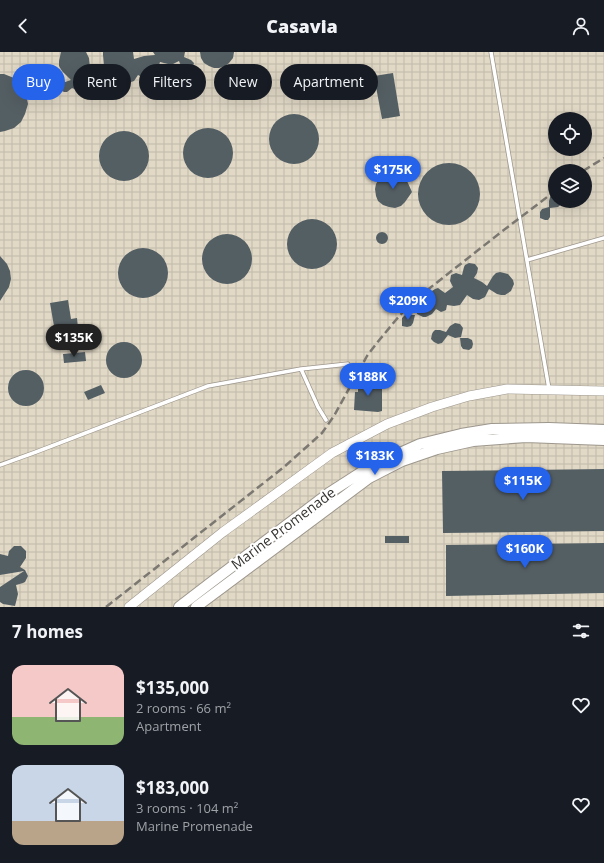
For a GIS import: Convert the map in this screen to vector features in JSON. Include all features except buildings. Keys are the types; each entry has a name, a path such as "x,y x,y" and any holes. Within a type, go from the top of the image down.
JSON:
{"main road":[{"name":"Marine Promenade","path":"179,607 329,493 371,466 420,444 461,434 492,429 549,428 604,430"},
{"name":"Marine Promenade","path":"196,607 369,478 402,461 436,449 473,441 526,437 604,440"}],"street":[{"path":"129,607 224,532 332,453 386,424 432,407 469,396 507,389 604,391"}],"lane":[{"path":"491,52 549,389"},
{"path":"527,260 604,238"},
{"path":"0,465 208,386 301,369 348,364"},
{"path":"301,369 318,407 326,420"}],"shaded area":[{"path":"0,52 604,52 604,607 0,607"}],"railway":[{"path":"592,165 604,158"},
{"path":"106,607 284,467 322,433 334,416 367,356 412,302 548,196"}]}
